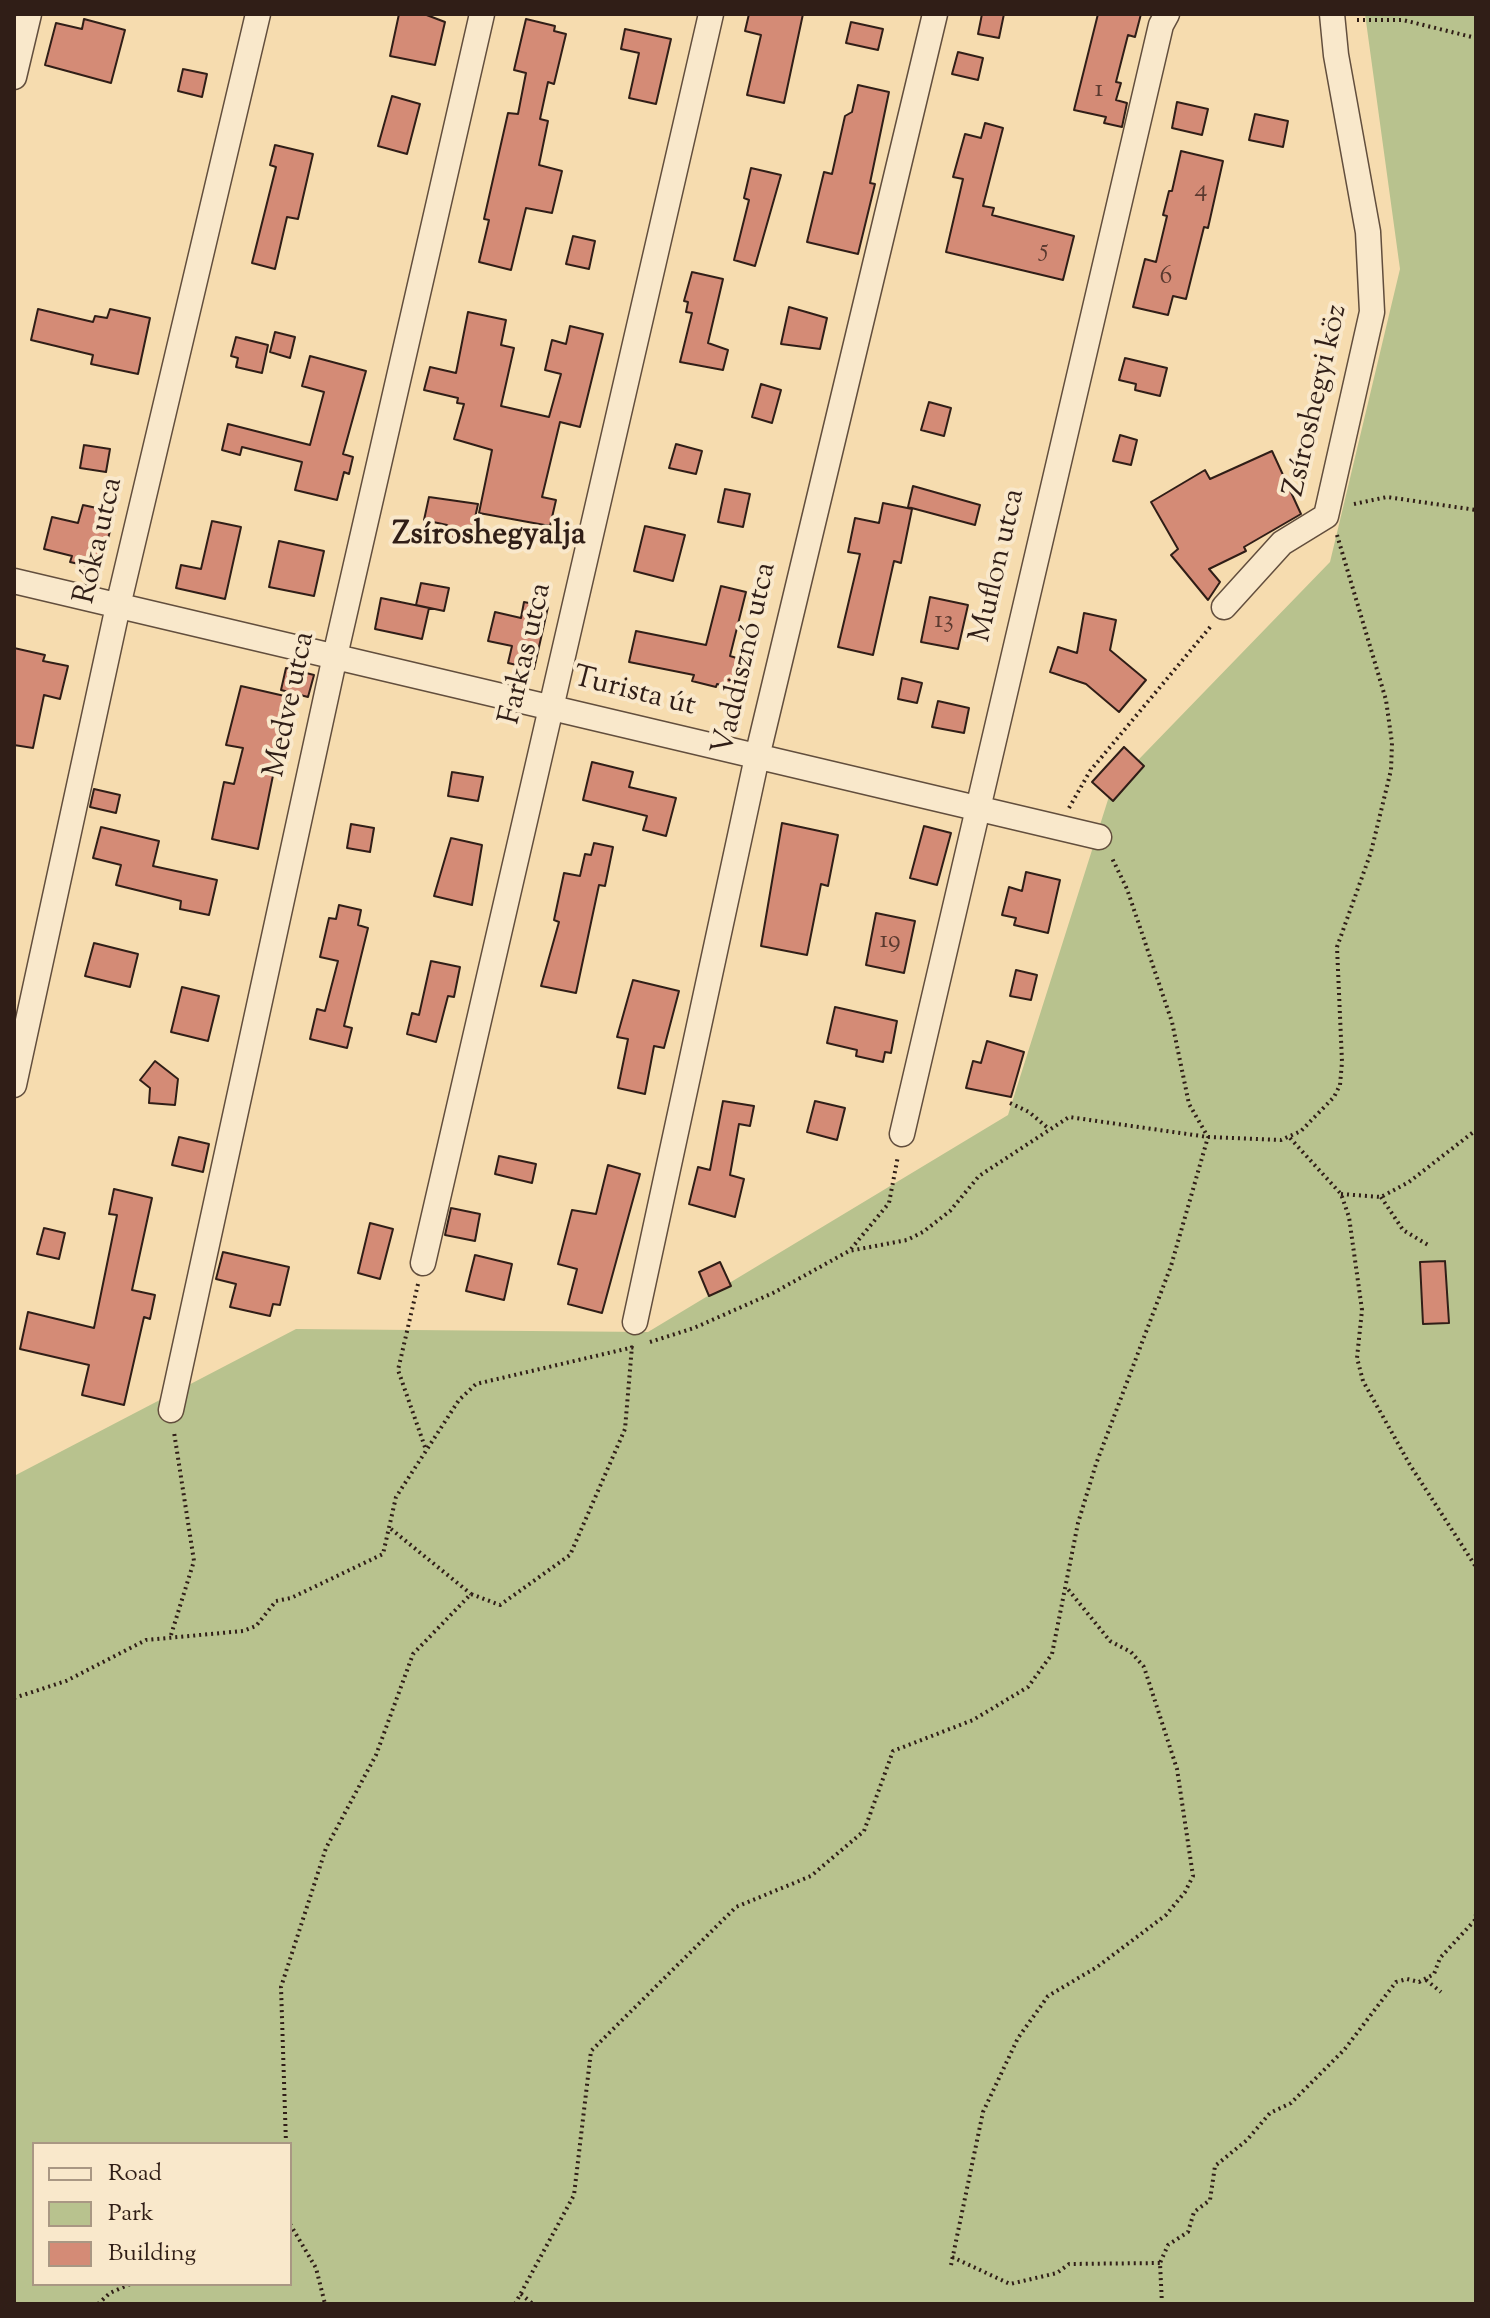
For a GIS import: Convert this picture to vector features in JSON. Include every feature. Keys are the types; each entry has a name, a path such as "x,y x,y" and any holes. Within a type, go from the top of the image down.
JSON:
{"street":[{"path":"14,77 29,14"},
{"name":"Róka utca","path":"14,1085 118,606 258,14"},
{"name":"Medve utca","path":"171,1410 335,656 482,14"},
{"name":"Farkas utca","path":"423,1263 711,14"},
{"name":"Vaddisznó utca","path":"635,1322 757,757 935,14"},
{"name":"Muflon utca","path":"902,1134 1153,56 1167,14"},
{"name":"Zsíroshegyi köz","path":"1224,607 1282,543 1327,513 1343,426 1374,302 1368,232 1332,17"},
{"name":"Turista út","path":"14,581 1099,837"}],"path":[{"path":"1332,17 1403,20 1476,38"},
{"path":"849,1251 907,1240 923,1232 950,1211 979,1176 1069,1117 1208,1137 1290,1138 1322,1111 1340,1085 1342,1062 1336,955 1371,852 1392,755 1386,700 1346,554 1327,513 1387,497 1476,510"},
{"path":"1058,827 1090,771 1190,656 1224,607"},
{"path":"515,2304 574,2195 591,2051 736,1907 811,1876 864,1831 893,1751 973,1720 1028,1687 1052,1654 1078,1523 1124,1381 1171,1266 1208,1137 1189,1104 1172,1022 1127,889 1099,837"},
{"path":"1010,1103 1029,1112 1049,1129"},
{"path":"1341,1194 1381,1197 1409,1182 1476,1130"},
{"path":"14,1698 66,1681 146,1640 243,1631 256,1626 276,1601 291,1598 383,1554 396,1497 459,1400 476,1384 631,1348 720,1316 813,1273 849,1251 889,1203 902,1134"},
{"path":"1290,1138 1341,1194 1349,1217 1358,1264 1362,1310 1357,1358 1363,1381 1410,1465 1476,1567"},
{"path":"1381,1197 1403,1230 1428,1245"},
{"path":"423,1263 398,1370 426,1450"},
{"path":"391,1529 471,1594 500,1605 570,1555 625,1429 635,1322"},
{"path":"171,1410 194,1561 171,1636"},
{"path":"951,2265 983,2112 1018,2038 1048,1996 1097,1967 1166,1915 1193,1876 1177,1769 1144,1667 1131,1652 1110,1641 1067,1588"},
{"path":"286,2142 281,1987 326,1848 376,1755 413,1654 471,1594"},
{"path":"1426,1980 1476,1914"},
{"path":"1162,2304 1160,2263 1168,2245 1188,2232 1194,2212 1210,2200 1215,2166 1247,2140 1270,2113 1291,2103 1344,2050 1396,1982 1426,1980 1441,1992"},
{"path":"292,2227 316,2268 325,2304"},
{"path":"952,2257 1010,2284 1057,2273 1069,2264 1160,2263"},
{"path":"98,2304 110,2293 126,2286"},
{"path":"521,2294 533,2304"}],"green space":[{"path":"1365,14 1476,14 1476,2304 14,2304 14,1476 296,1329 648,1332 1008,1115 1112,787 1330,562 1400,269"}],"building":[{"path":"399,14 424,14 445,22 435,65 390,56"},
{"path":"749,14 803,14 784,103 747,95 761,35 745,31"},
{"path":"982,14 1004,14 999,38 978,34"},
{"path":"1098,14 1141,14 1135,37 1128,35 1116,82 1121,83 1116,100 1127,103 1122,127 1104,123 1106,117 1074,110"},
{"path":"84,19 125,30 111,83 45,65 56,23 82,29"},
{"path":"526,19 555,26 554,31 566,34 554,84 548,82 540,119 548,121 539,165 562,171 552,213 526,208 511,270 479,262 489,220 484,219 508,113 518,114 526,73 514,70"},
{"path":"851,22 883,29 878,50 846,43"},
{"path":"625,29 671,39 656,104 629,98 639,53 621,49"},
{"path":"958,52 983,58 978,80 952,74"},
{"path":"183,69 207,74 202,97 178,91"},
{"path":"858,85 889,92 870,183 875,184 858,254 807,242 824,172 832,174 845,116 852,112"},
{"path":"392,96 420,104 407,154 378,146"},
{"path":"1177,102 1208,109 1202,135 1172,128"},
{"path":"1255,114 1288,121 1283,147 1249,140"},
{"path":"985,123 1003,128 983,206 994,208 992,215 1074,236 1063,280 946,252 963,179 953,177 965,134 981,138"},
{"path":"275,145 313,154 298,219 287,217 275,269 252,263 276,167 270,165"},
{"path":"1181,151 1223,161 1208,228 1204,227 1186,299 1173,296 1168,315 1133,307 1145,259 1156,262 1167,216 1163,215"},
{"path":"751,168 781,175 755,266 734,260 749,200 744,198"},
{"path":"573,236 595,241 589,269 566,264"},
{"path":"692,272 723,279 708,343 728,350 723,370 680,362 692,313 686,312 688,302 684,301"},
{"path":"789,307 827,318 820,349 781,344"},
{"path":"38,309 93,322 95,316 107,318 110,309 150,318 138,374 91,364 93,355 31,340"},
{"path":"468,312 506,320 501,345 514,348 501,406 549,417 561,374 545,370 552,340 566,344 570,326 603,334 580,427 560,422 542,497 556,500 550,526 479,513 492,450 454,439 464,404 457,403 458,398 424,390 430,367 456,373"},
{"path":"275,332 295,337 290,358 270,352"},
{"path":"236,337 268,345 262,373 236,367 238,358 231,356"},
{"path":"310,356 366,371 343,454 353,457 349,474 344,472 337,500 295,490 302,462 242,447 240,455 222,450 228,424 310,445 324,392 302,386"},
{"path":"1125,358 1167,368 1160,396 1135,390 1136,384 1119,380"},
{"path":"761,384 781,390 772,423 752,417"},
{"path":"929,402 951,408 944,436 921,430"},
{"path":"1120,435 1137,440 1131,465 1113,461"},
{"path":"676,444 702,451 696,474 669,468"},
{"path":"84,445 110,449 106,472 80,468"},
{"path":"1272,451 1301,514 1244,547 1246,551 1209,569 1220,582 1208,600 1171,555 1178,549 1151,502 1205,470 1210,479"},
{"path":"913,486 980,505 975,525 908,507"},
{"path":"725,489 750,494 743,527 718,522"},
{"path":"429,497 478,504 470,541 445,536 447,525 424,520"},
{"path":"883,503 912,509 901,563 894,561 873,655 838,647 860,554 848,552 855,518 879,523"},
{"path":"83,505 115,512 100,569 70,562 72,556 44,549 52,517 78,523"},
{"path":"212,521 241,527 225,599 176,588 181,565 201,569"},
{"path":"645,526 685,535 673,581 634,571"},
{"path":"279,541 324,551 314,596 269,587"},
{"path":"421,583 449,588 444,611 416,605"},
{"path":"721,586 746,592 730,656 740,659 732,688 692,681 694,675 629,662 636,631 706,645"},
{"path":"930,597 968,605 958,649 921,642"},
{"path":"381,598 429,608 422,639 375,629"},
{"path":"524,602 548,607 534,669 508,663 512,646 488,641 495,612 521,618"},
{"path":"1084,613 1116,620 1110,650 1146,680 1119,712 1086,684 1050,672 1058,647 1077,653"},
{"path":"14,648 45,655 43,661 68,666 60,699 44,695 33,748 14,745"},
{"path":"286,668 314,675 308,697 281,690"},
{"path":"902,678 922,683 917,703 898,699"},
{"path":"241,686 289,697 258,849 212,839 224,782 234,784 243,748 226,745"},
{"path":"938,701 969,708 964,733 932,727"},
{"path":"1124,747 1144,766 1113,801 1092,782"},
{"path":"592,762 633,772 629,787 676,798 666,836 643,830 647,816 583,800"},
{"path":"452,772 483,777 478,801 448,796"},
{"path":"94,789 120,795 116,813 90,807"},
{"path":"782,823 838,835 828,886 821,884 807,955 761,946"},
{"path":"351,824 374,828 370,852 347,848"},
{"path":"924,826 951,833 937,885 910,878"},
{"path":"101,827 159,841 153,866 217,880 209,915 180,909 181,901 116,885 121,865 93,858"},
{"path":"451,838 482,845 472,905 434,896"},
{"path":"594,843 613,847 605,886 599,885 576,993 541,986 559,922 554,920 564,873 580,876 585,854 591,855"},
{"path":"1026,872 1060,880 1048,933 1014,925 1016,918 1002,915 1009,887 1022,891"},
{"path":"339,905 361,910 358,925 368,928 344,1026 352,1028 347,1048 310,1039 317,1009 325,1011 338,961 320,957 329,918 336,919"},
{"path":"876,913 915,921 904,973 866,965"},
{"path":"94,943 138,954 130,987 85,976"},
{"path":"431,961 460,967 454,997 448,996 436,1042 407,1034 412,1013 419,1015"},
{"path":"1016,970 1037,975 1031,1000 1010,996"},
{"path":"633,980 679,991 664,1048 654,1046 645,1094 618,1088 628,1039 617,1037"},
{"path":"182,987 219,996 208,1041 171,1032"},
{"path":"835,1007 897,1021 891,1053 885,1052 883,1062 856,1056 857,1050 827,1043"},
{"path":"987,1041 1024,1052 1011,1097 966,1088 973,1061 981,1063"},
{"path":"155,1061 178,1079 175,1105 149,1103 150,1088 140,1080"},
{"path":"723,1101 754,1106 750,1126 739,1124 730,1175 744,1179 735,1217 689,1204 698,1167 710,1170"},
{"path":"815,1101 845,1108 837,1140 807,1132"},
{"path":"179,1137 209,1144 203,1172 172,1165"},
{"path":"499,1156 536,1164 532,1183 495,1174"},
{"path":"608,1165 640,1174 602,1313 568,1304 577,1269 558,1264 572,1210 596,1214"},
{"path":"114,1189 152,1198 132,1290 155,1295 150,1319 144,1317 124,1405 82,1395 89,1365 20,1349 28,1312 94,1328 117,1215 109,1214"},
{"path":"451,1208 480,1214 475,1241 445,1235"},
{"path":"370,1223 393,1229 380,1279 358,1273"},
{"path":"44,1228 65,1233 59,1259 37,1254"},
{"path":"223,1252 289,1267 280,1305 273,1304 270,1316 230,1307 236,1284 216,1279"},
{"path":"475,1255 512,1264 504,1300 466,1291"},
{"path":"1445,1261 1449,1323 1423,1324 1420,1262"},
{"path":"720,1262 731,1286 709,1296 699,1272"}],"district":[{"name":"Zsíroshegyalja","path":"489,538"}]}
